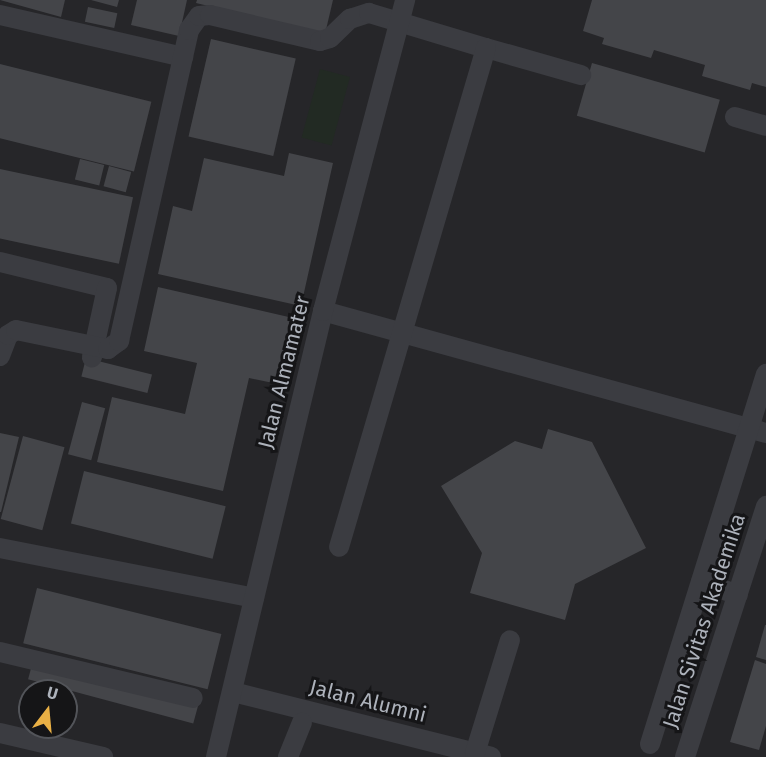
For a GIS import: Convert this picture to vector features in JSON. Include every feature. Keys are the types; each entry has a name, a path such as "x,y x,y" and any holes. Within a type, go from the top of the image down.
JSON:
{"street":[{"name":"Jalan Almamater","path":"216,757 323,311 405,0"},
{"path":"0,356 8,335 16,330 93,353 108,349 119,340 189,30 199,16 210,15 320,41 330,38 360,14 399,21 581,75"},
{"path":"0,15 183,57"},
{"path":"339,547 404,333 486,48"},
{"path":"735,117 766,126"},
{"path":"0,262 107,288 93,353"},
{"path":"323,311 758,430"},
{"path":"650,744 701,582 758,430 766,374"},
{"name":"Jalan Sivitas Akademika","path":"682,755 738,595 766,506"},
{"path":"0,548 254,598"},
{"path":"701,582 738,595"},
{"path":"483,755 510,640"},
{"path":"0,652 193,698"},
{"name":"Jalan Alumni","path":"235,683 483,755"},
{"path":"288,757 303,723"},
{"path":"0,733 103,757"}],"shaded area":[{"path":"0,0 766,0 766,757 0,757"},
{"path":"320,69 350,77 332,146 302,138"}],"building":[{"path":"0,0 65,0 61,17"},
{"path":"91,0 119,0 117,7"},
{"path":"137,0 187,0 179,36 131,25"},
{"path":"197,0 333,0 325,34 196,3"},
{"path":"592,0 766,0 766,87 752,83 750,90 702,76 705,65 654,50 651,58 602,44 604,38 583,31"},
{"path":"88,7 117,13 114,28 85,22"},
{"path":"211,39 296,59 273,156 189,136"},
{"path":"592,63 720,100 705,153 577,116"},
{"path":"0,64 151,102 134,172 0,138"},
{"path":"289,153 333,163 301,306 158,274 173,206 192,211 204,158 284,176"},
{"path":"80,159 104,165 99,185 75,179"},
{"path":"109,166 131,172 126,192 104,186"},
{"path":"0,169 133,197 119,264 0,239"},
{"path":"158,287 293,318 278,384 249,378 223,491 97,462 112,397 185,414 197,363 144,351"},
{"path":"86,358 152,374 147,393 81,376"},
{"path":"82,402 105,408 91,460 68,454"},
{"path":"548,429 592,442 646,548 575,584 565,620 470,593 482,553 441,486 515,441 542,449"},
{"path":"0,433 19,437 1,512 0,512"},
{"path":"23,436 65,447 42,530 1,519"},
{"path":"84,471 226,506 213,559 71,523"},
{"path":"37,588 221,634 208,689 23,643"},
{"path":"766,625 766,660 756,657"},
{"path":"755,660 766,664 766,726 759,750 730,742"},
{"path":"33,661 198,705 193,724 78,693 78,679 28,679"}]}
